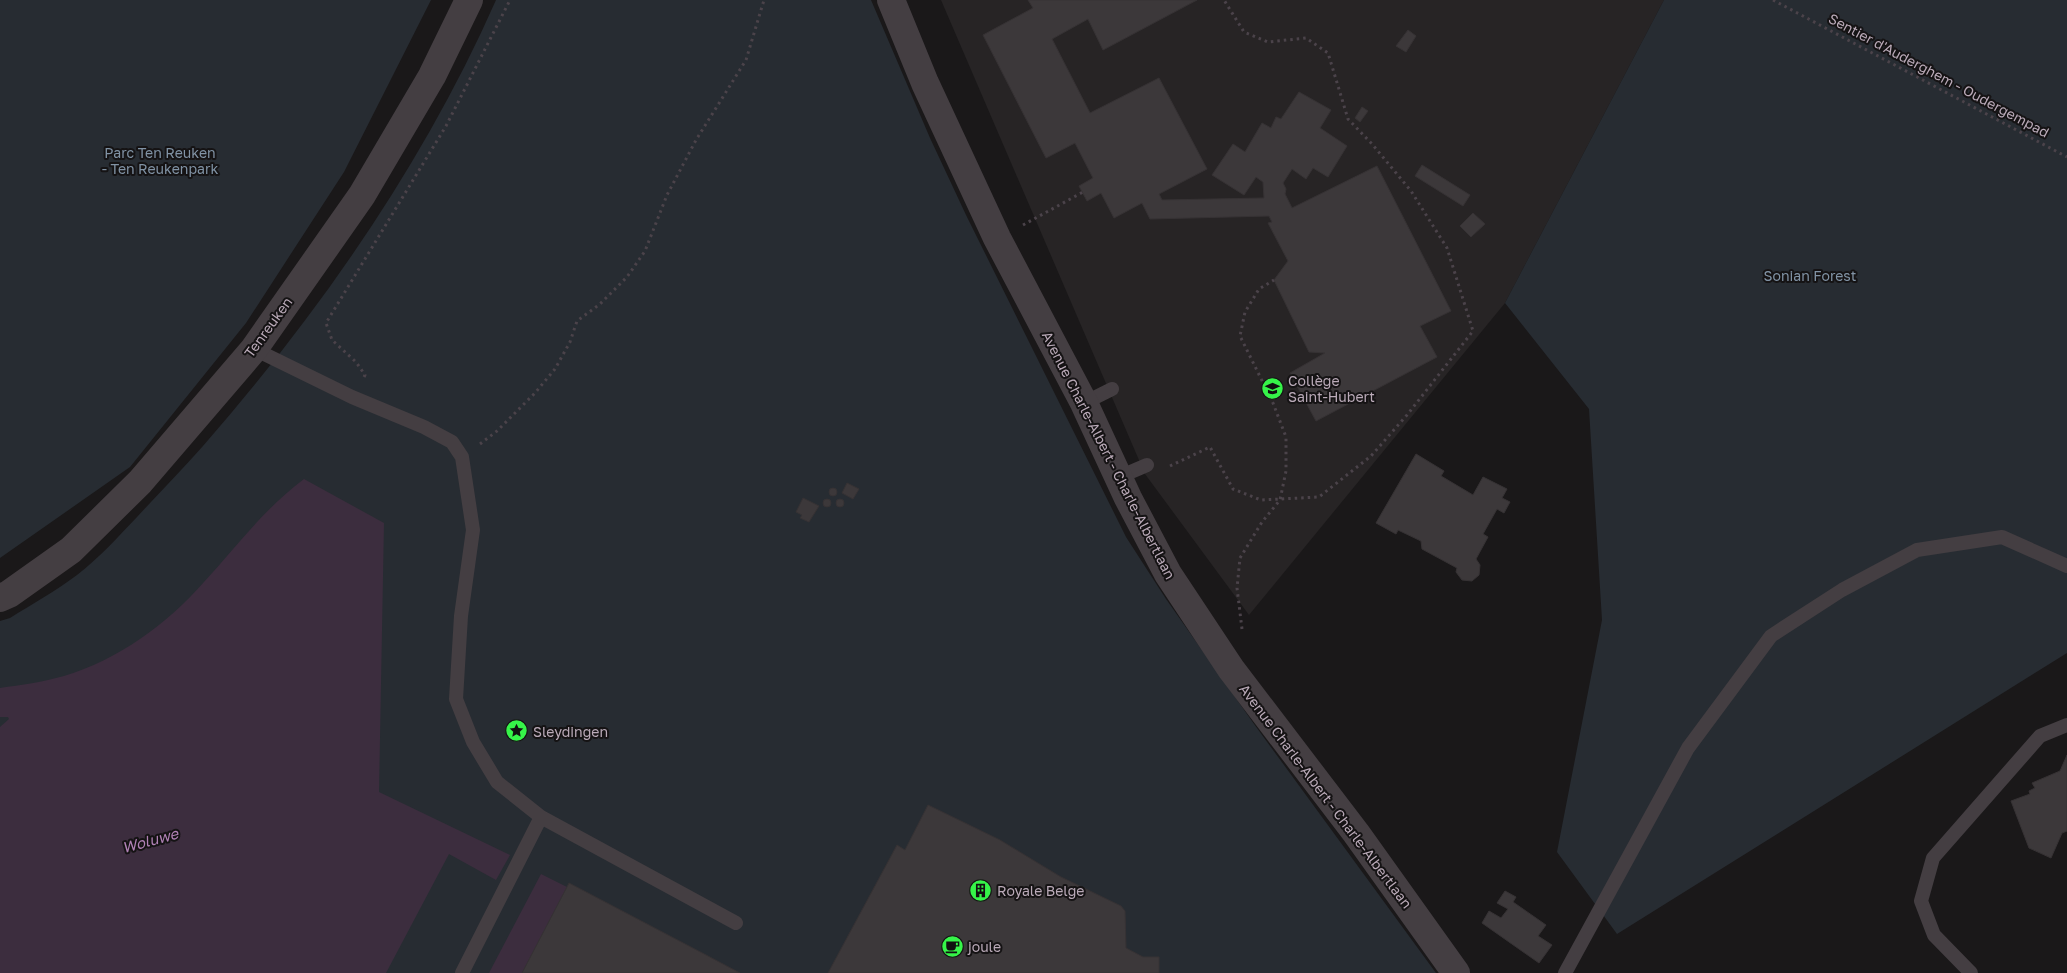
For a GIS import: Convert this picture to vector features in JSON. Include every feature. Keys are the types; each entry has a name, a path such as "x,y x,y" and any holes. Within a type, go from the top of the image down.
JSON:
{"street":[{"name":"Tenreuken","path":"0,598 9,594 71,550 140,482 254,349 362,195 432,76 469,0"},
{"name":"Avenue Charle-Albert - Charle-Albertlaan","path":"891,0 925,83 997,238 1084,403 1120,477 1128,498 1168,574 1231,669 1356,833 1456,973"}],"lane":[{"path":"254,349 352,397 424,427 452,442 462,457 473,530 461,616 456,699 473,742 497,782 541,817 736,923"},
{"path":"1084,403 1112,389"},
{"path":"1120,477 1147,465"},
{"path":"1565,973 1688,748 1771,636 1842,590 1917,550 2002,537 2067,566"},
{"path":"1971,973 1934,935 1921,901 1932,858 2040,736 2067,725"},
{"path":"462,973 541,817"}],"path":[{"path":"352,397 365,375 356,362 332,340 326,323 446,126 510,0"},
{"path":"462,457 497,431 535,393 556,369 570,342 577,320 600,304 627,277 645,251 667,195 696,140 746,60 764,0"},
{"path":"1166,468 1210,447 1233,489 1261,500 1319,497 1371,456 1407,415 1473,331 1447,248 1411,191 1372,144 1348,119 1328,54 1306,38 1268,42 1244,32 1224,0"},
{"name":"Sentier d'Auderghem - Oudergempad","path":"1773,0 2067,157"},
{"path":"1018,227 1083,192"},
{"path":"1242,637 1237,588 1240,558 1262,522 1280,500 1286,472 1286,437 1240,336 1245,312 1259,289 1274,280"}],"shaded area":[{"name":"Collège Saint-Hubert","path":"941,0 1664,0 1505,303 1249,615 1145,474"}],"green space":[{"name":"Parc Ten Reuken - Ten Reukenpark","path":"0,0 431,0 344,172 246,323 130,467 0,558"},
{"path":"496,0 871,0 930,138 966,215 1126,537 1166,599 1254,724 1436,973 0,973 0,621 10,618 52,592 93,562 187,464 288,343 328,289 403,177 468,60"},
{"name":"Sonian Forest","path":"1664,0 2067,0 2067,653 1617,934 1557,852 1602,620 1589,409 1505,303"}],"water":[{"name":"Woluwe","path":"304,479 384,523 379,792 510,855 496,880 449,854 386,973 0,973 0,727 9,719 8,717 0,717 0,688 48,680 84,669 140,639 158,626 190,597 263,515"},
{"path":"541,874 567,887 522,973 489,973"}],"building":[{"path":"1028,0 1197,0 1103,50 1088,19 1052,39 1090,113 1159,78 1207,169 1159,194 1162,200 1264,198 1263,182 1256,177 1244,195 1212,175 1233,144 1245,152 1262,123 1271,128 1276,117 1281,119 1299,92 1331,110 1320,128 1347,146 1328,177 1313,168 1306,179 1292,169 1283,183 1286,189 1285,194 1292,208 1377,166 1451,311 1420,326 1437,357 1316,421 1290,373 1325,353 1309,352 1274,280 1288,261 1268,223 1272,222 1269,216 1150,219 1142,203 1114,218 1101,193 1087,201 1079,186 1093,178 1075,143 1046,158 983,35 1033,8"},
{"path":"1408,30 1416,36 1406,52 1396,46"},
{"path":"1362,107 1368,111 1360,122 1355,118"},
{"path":"1422,165 1470,195 1463,206 1415,176"},
{"path":"1473,213 1485,224 1471,237 1460,226"},
{"path":"1416,454 1444,471 1441,476 1473,495 1483,477 1507,489 1502,498 1510,502 1504,513 1497,509 1483,534 1488,537 1476,559 1480,565 1479,575 1472,581 1462,580 1456,572 1457,568 1422,549 1421,541 1398,530 1396,534 1376,523"},
{"path":"847,483 859,489 853,499 842,493"},
{"path":"833,488 837,492 833,496 829,492"},
{"path":"803,498 819,506 809,522 800,518 802,515 796,512"},
{"path":"827,499 831,503 827,507 823,503"},
{"path":"840,499 844,503 840,507 836,503"},
{"path":"2067,755 2067,831 2062,833 2051,858 2029,848 2011,801 2030,794 2029,791 2035,788 2032,783 2060,771"},
{"name":"Royale Belge","path":"928,805 1000,840 1061,877 1121,906 1125,911 1126,948 1143,957 1159,957 1159,973 828,973 897,845 905,850"},
{"path":"569,883 708,956 740,973 522,973"},
{"path":"1505,891 1516,897 1513,902 1546,925 1538,936 1552,945 1539,963 1482,923 1489,911 1501,918 1508,909 1497,903"}],"place":[{"name":"Collège Saint-Hubert","path":"1272,388"},
{"name":"Sleydingen","path":"517,731"},
{"name":"Royale Belge","path":"981,890"},
{"name":"joule","path":"952,946"}]}
